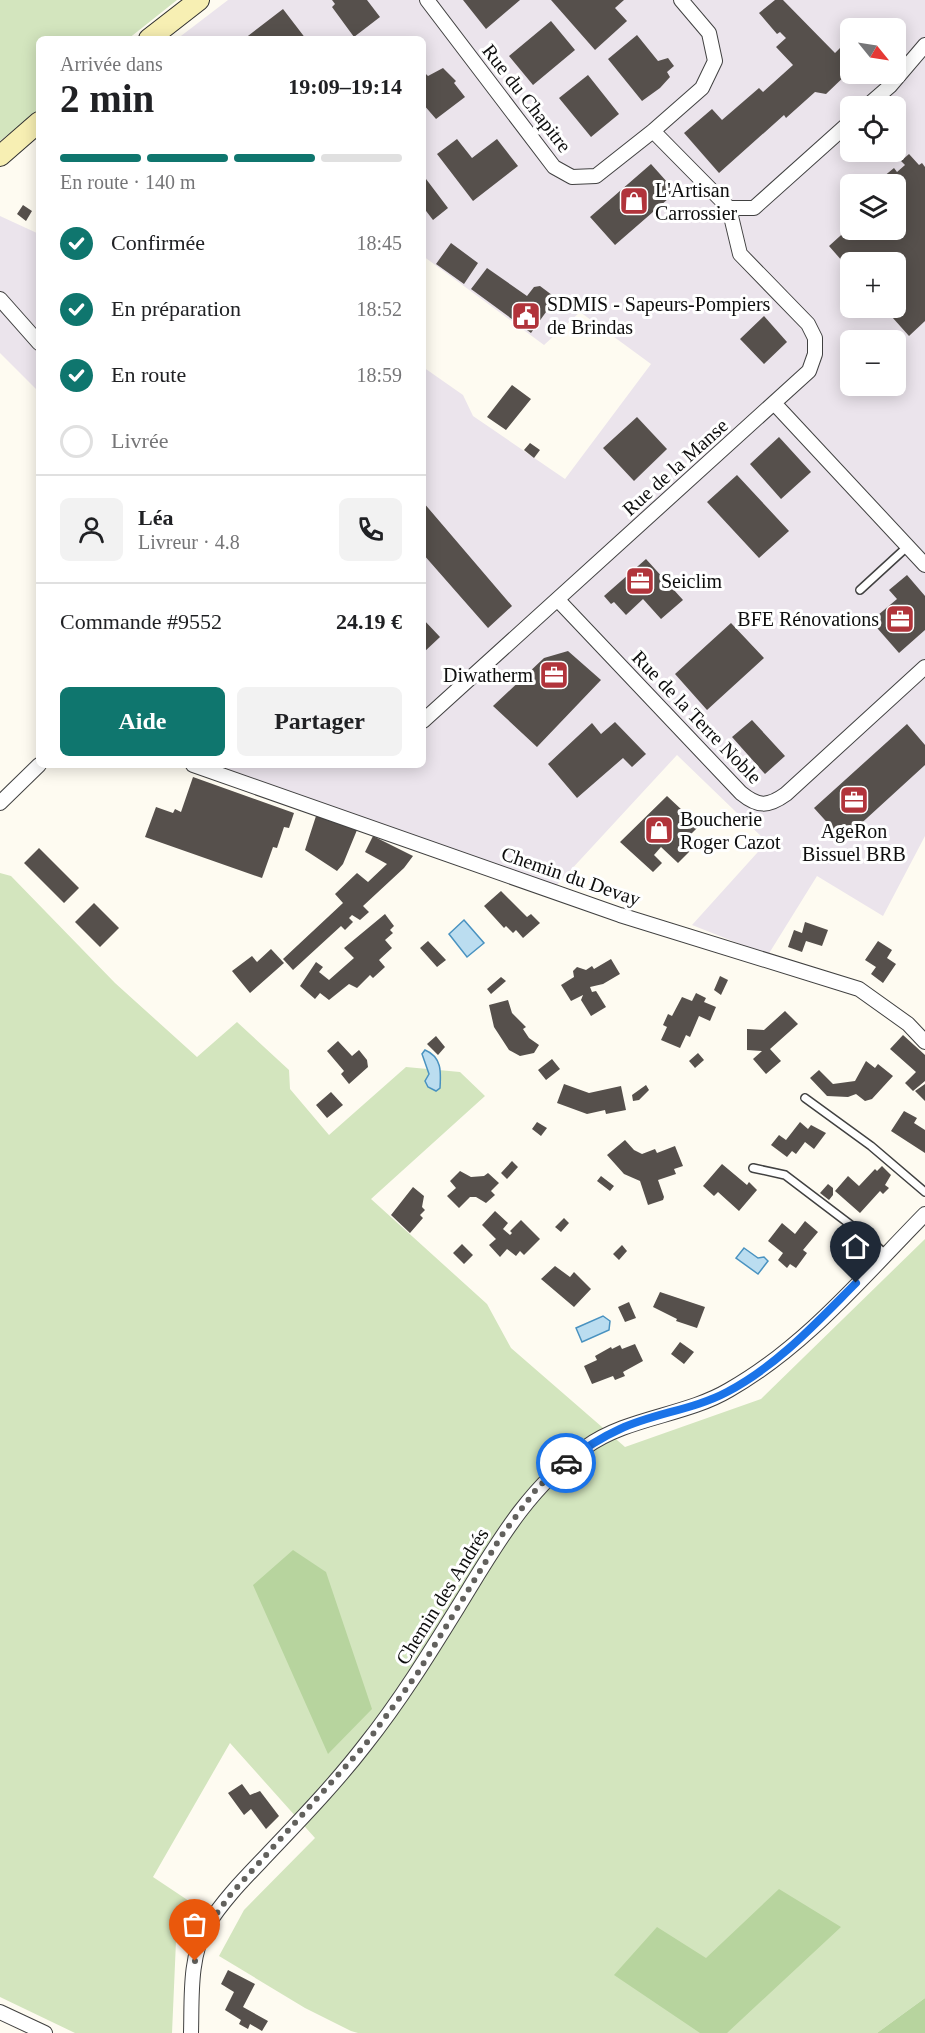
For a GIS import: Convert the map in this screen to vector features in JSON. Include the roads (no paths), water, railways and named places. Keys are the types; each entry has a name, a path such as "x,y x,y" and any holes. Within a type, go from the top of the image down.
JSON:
{"main road":[{"path":"153,36 199,0"},
{"path":"0,156 36,125"}],"street":[{"name":"Rue du Chapitre","path":"427,0 554,167 572,177 596,176 653,131 702,87 715,61 709,33 681,0"},
{"path":"878,96 925,45"},
{"path":"653,131 729,208 754,208 840,131"},
{"name":"Rue de la Manse","path":"426,718 809,371 815,354 814,338 808,324 740,254 729,208"},
{"path":"0,299 36,339"},
{"path":"774,403 925,565"},
{"name":"Rue de la Terre Noble","path":"558,600 741,793 755,803 763,805 772,804 786,794 925,667"},
{"path":"0,803 36,768"},
{"name":"Chemin du Devay","path":"202,768 620,915 859,989 908,1024 925,1042"},
{"name":"Chemin des Andrés","path":"191,2033 195,1961 206,1928 231,1894 365,1745 417,1674 502,1535 538,1487 587,1446 621,1428 693,1407 727,1392 758,1373 798,1341 925,1214"},
{"path":"0,2012 45,2033"}],"lane":[{"path":"860,590 908,546"},
{"path":"804,1098 871,1146 925,1191"},
{"path":"753,1168 785,1175 868,1238 885,1254"}],"water":[{"path":"464,920 484,943 467,957 449,934"},
{"path":"425,1050 435,1057 439,1066 440,1088 436,1091 428,1087 425,1081 429,1074 422,1054"},
{"path":"744,1248 758,1258 764,1257 768,1261 758,1274 736,1258"},
{"path":"603,1316 610,1321 609,1330 582,1342 576,1328"}],"place":[{"name":"L'Artisan Carrossier","path":"634,201"},
{"name":"SDMIS - Sapeurs-Pompiers de Brindas","path":"526,316"},
{"name":"Seiclim","path":"640,581"},
{"name":"BFE Rénovations","path":"900,619"},
{"name":"Diwatherm","path":"554,675"},
{"name":"AgeRon Bissuel BRB","path":"854,800"},
{"name":"Boucherie Roger Cazot","path":"659,830"}]}
